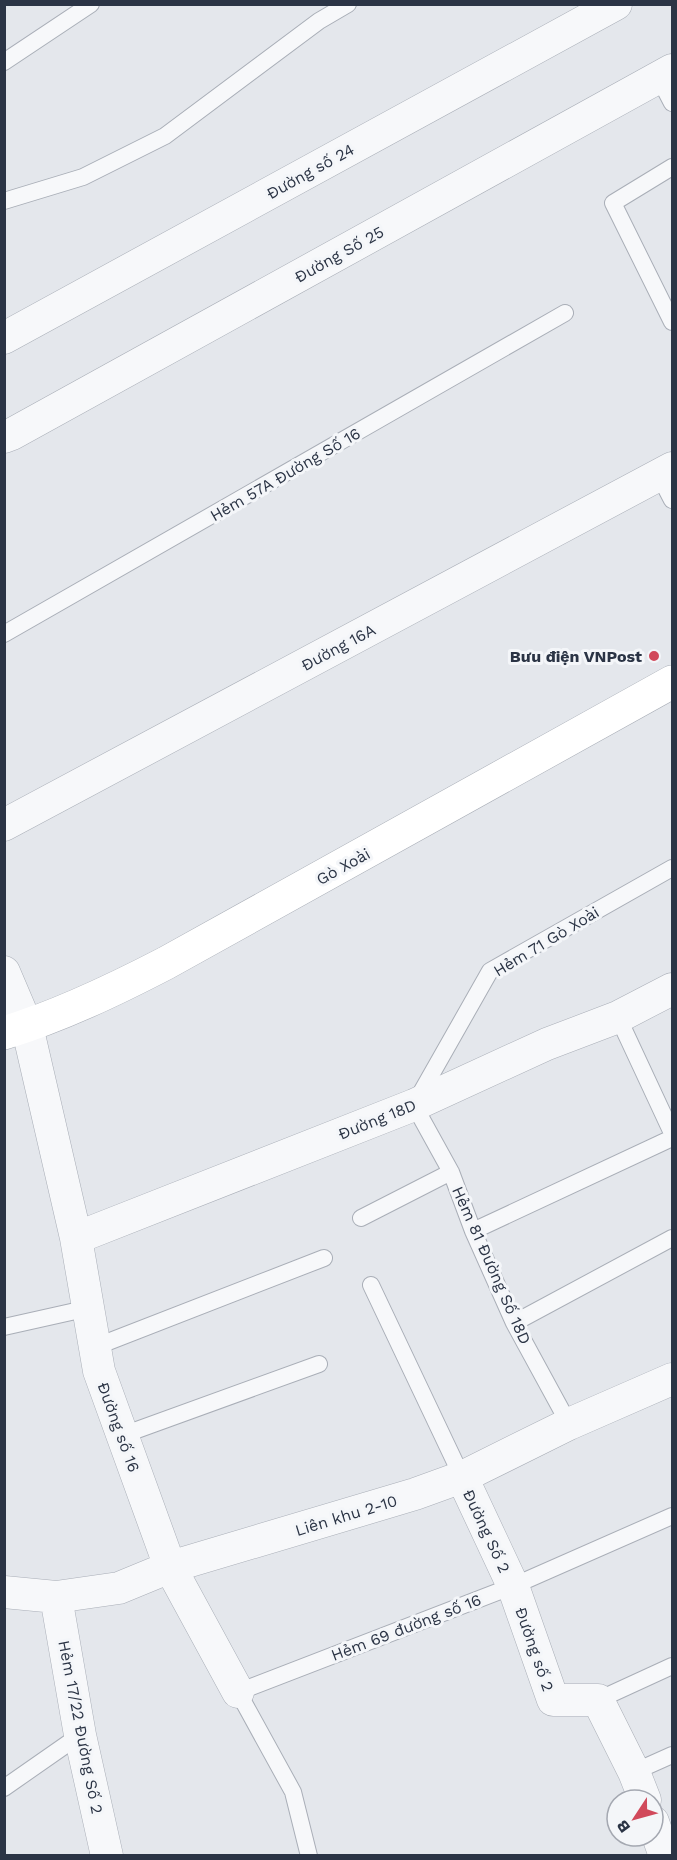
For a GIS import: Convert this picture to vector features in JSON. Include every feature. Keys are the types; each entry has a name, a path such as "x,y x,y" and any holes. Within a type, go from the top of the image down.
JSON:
{"street":[{"name":"Đường số 24","path":"4,338 616,4"},
{"name":"Đường Số 25","path":"4,436 12,434 668,84"},
{"name":"Đường 16A","path":"4,825 668,481"},
{"name":"Gò Xoài","path":"16,1030 117,988 166,963 672,682"},
{"name":"Đường số 16","path":"4,972 16,1030 76,1238 99,1371 170,1567 238,1692"},
{"name":"Đường 18D","path":"76,1238 414,1105 547,1044 618,1017 672,989"},
{"name":"Liên khu 2-10","path":"4,1592 56,1597 119,1588 170,1567 415,1494 462,1477 569,1424 672,1379"},
{"name":"Đường Số 2","path":"462,1477 513,1586"},
{"name":"Đường số 2","path":"513,1586 553,1700 598,1700"},
{"name":"Hẻm 17/22 Đường Số 2","path":"56,1597 80,1735 107,1856"},
{"path":"598,1700 639,1786"}],"lane":[{"path":"4,62 92,4"},
{"path":"4,201 83,177 165,136 319,21 348,4"},
{"path":"672,167 613,203 672,322"},
{"name":"Hẻm 57A Đường Số 16","path":"4,634 565,313"},
{"name":"Hẻm 71 Gò Xoài","path":"414,1105 490,971 672,868"},
{"path":"473,1231 672,1136 618,1017"},
{"name":"Hẻm 81 Đường Số 18D","path":"414,1105 452,1172 473,1231 514,1323 569,1424"},
{"path":"361,1218 452,1172"},
{"path":"514,1323 672,1238"},
{"path":"95,1347 324,1258"},
{"path":"371,1285 462,1477"},
{"path":"4,1327 88,1308"},
{"path":"123,1435 319,1364"},
{"name":"Hẻm 69 đường số 16","path":"238,1692 513,1586 672,1516"},
{"path":"598,1700 672,1666"},
{"name":"Đường số 16","path":"238,1692 293,1792 309,1856"},
{"path":"4,1788 80,1735"},
{"path":"639,1786 672,1755"}],"place":[{"name":"Bưu điện VNPost","path":"654,656"}]}
